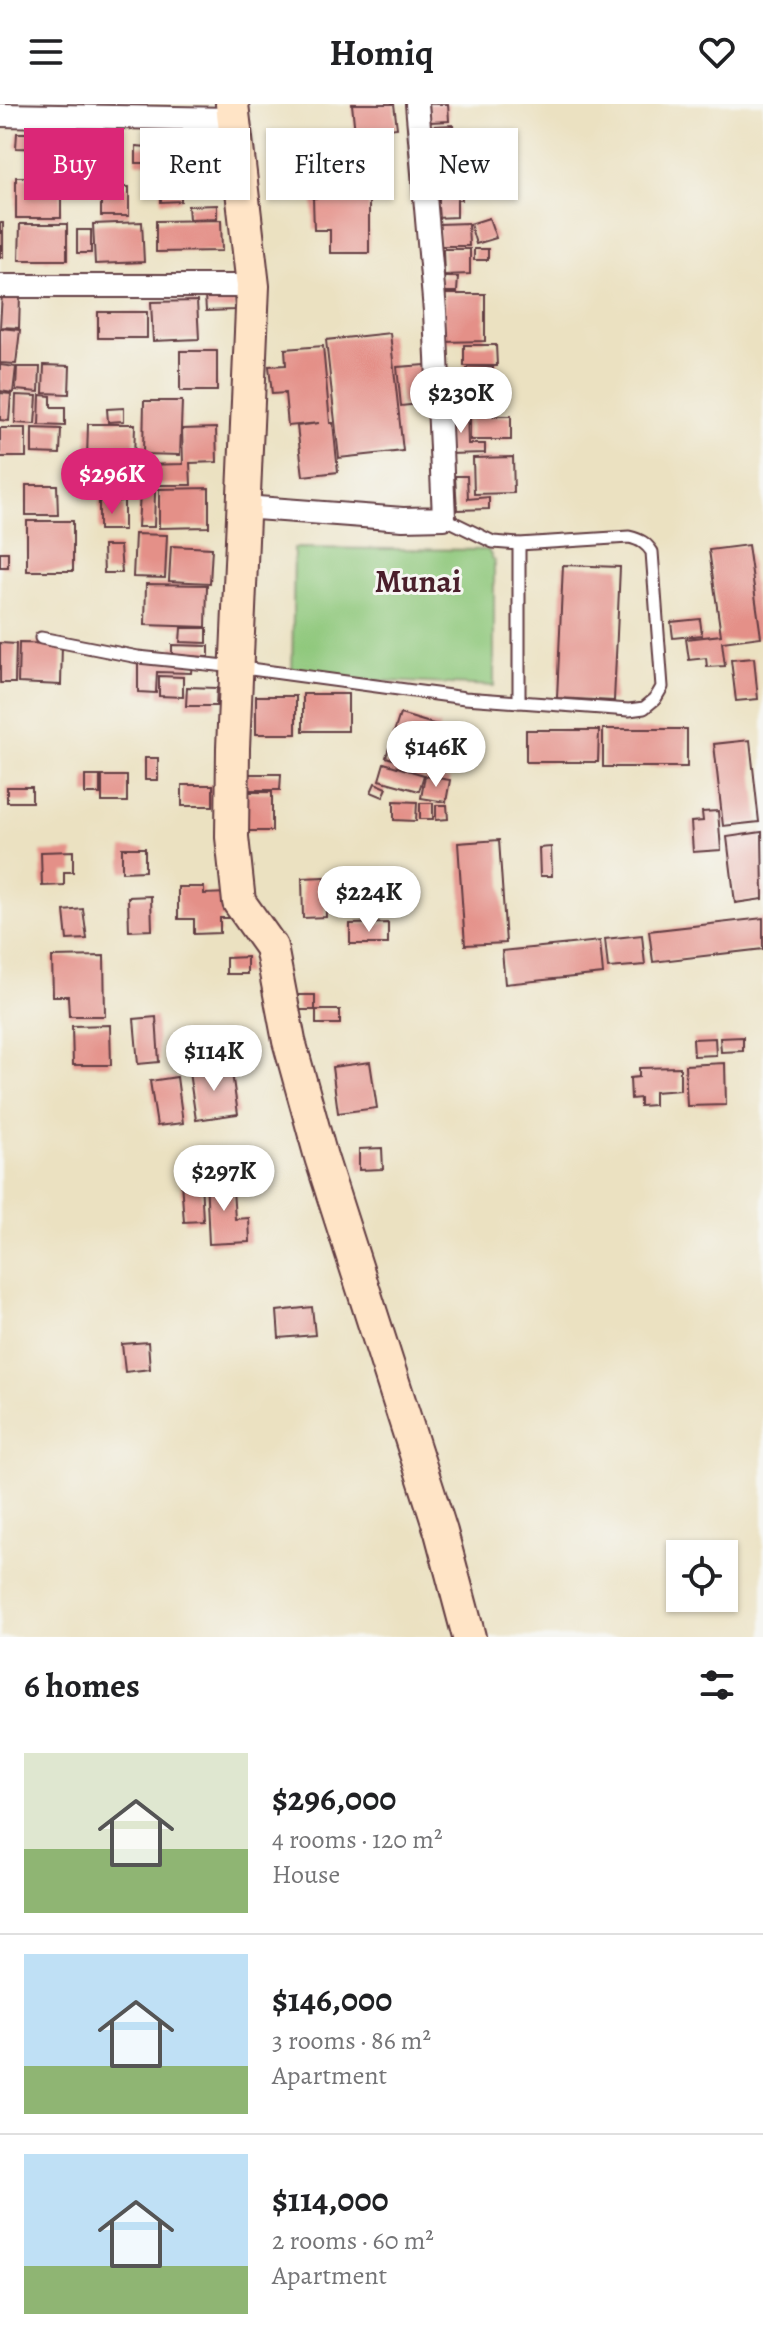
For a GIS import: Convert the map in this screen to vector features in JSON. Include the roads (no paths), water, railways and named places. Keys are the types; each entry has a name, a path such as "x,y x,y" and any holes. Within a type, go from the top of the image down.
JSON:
{"main road":[{"path":"232,112 253,286 236,667 232,837 239,902 271,947 289,1041 321,1157 441,1532 469,1637"}],"street":[{"path":"243,507 403,519 444,518 435,311 417,104"},
{"path":"0,115 67,110 232,112"},
{"path":"0,286 253,286"}],"lane":[{"path":"41,638 138,657 465,698 629,710 644,708 655,699 662,687 652,552 647,544 629,537 519,544 493,542 444,518"},
{"path":"519,544 519,702"}],"district":[{"name":"Munai","path":"418,581"}]}
